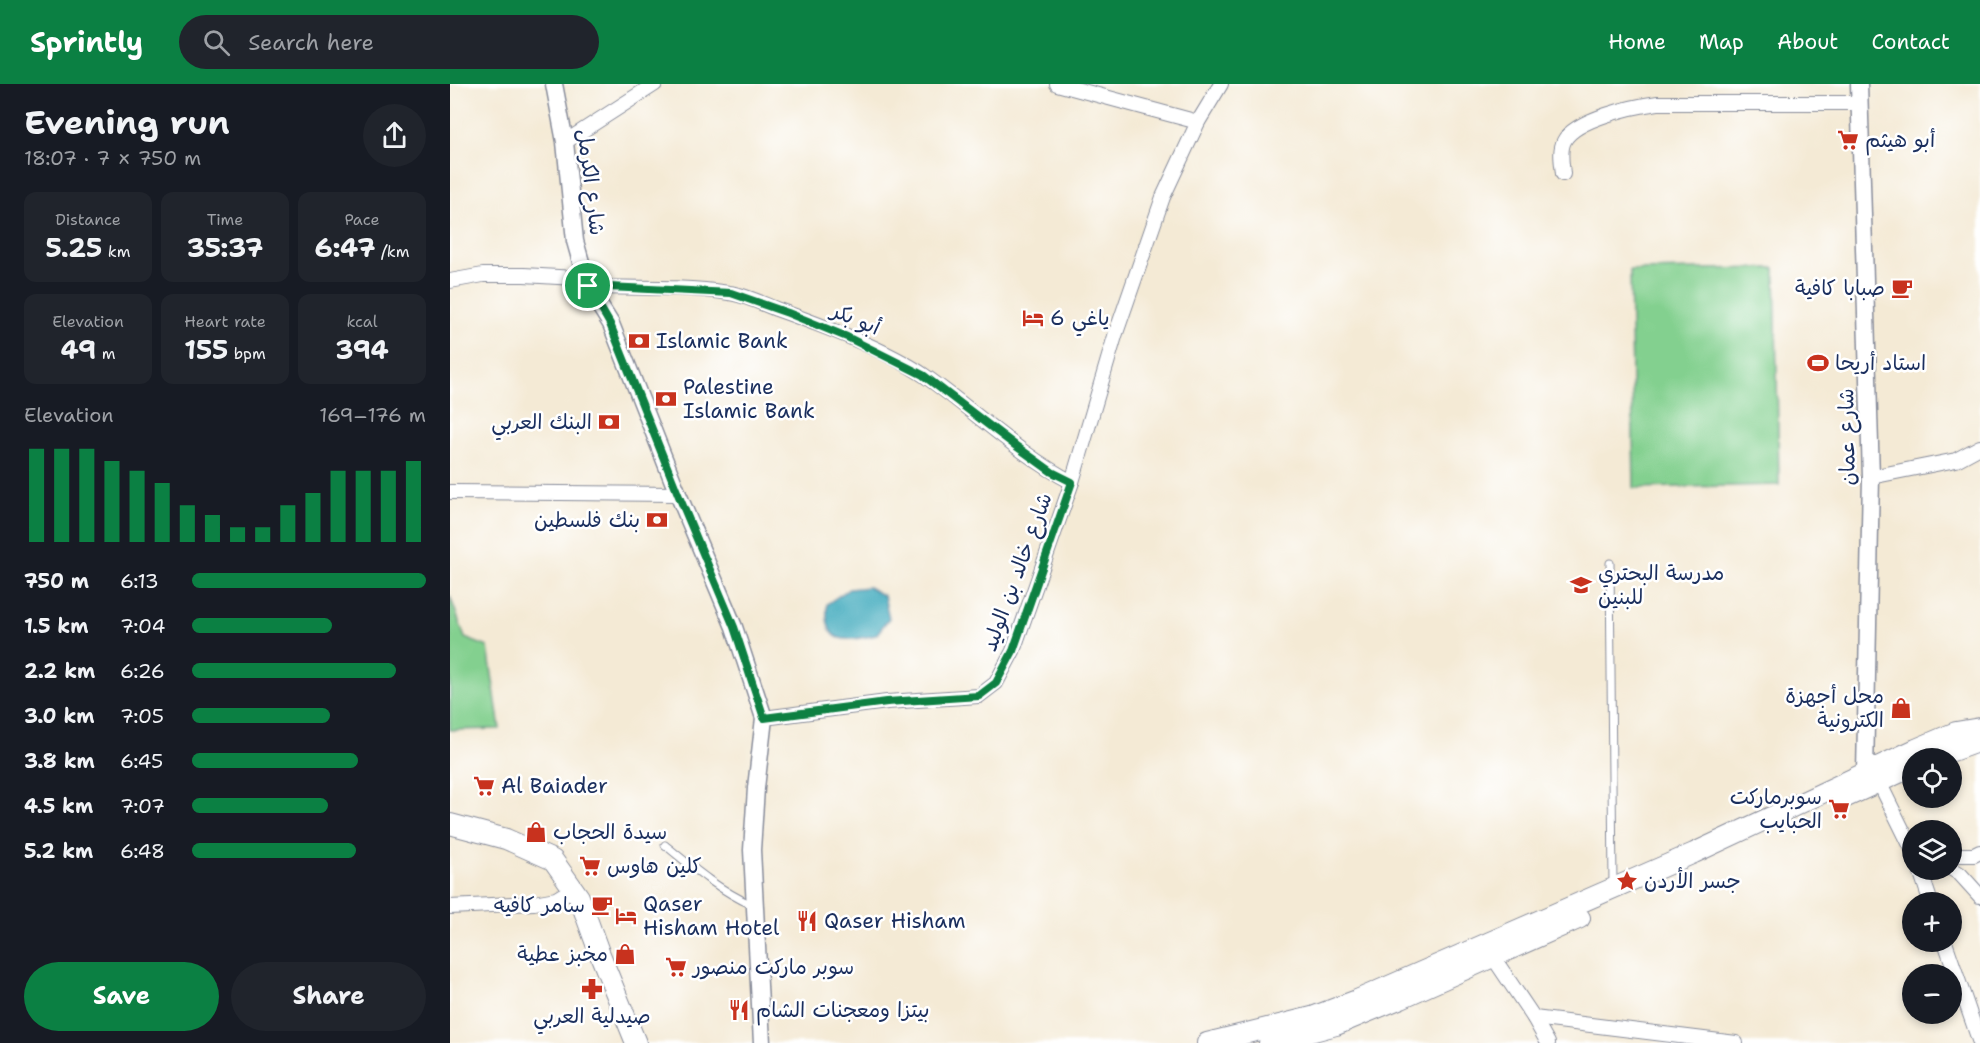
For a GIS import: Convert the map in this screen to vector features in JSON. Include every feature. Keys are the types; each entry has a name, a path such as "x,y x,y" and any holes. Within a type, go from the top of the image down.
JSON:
{"main road":[{"path":"1269,1043 1336,1025 1493,957 1872,778 1916,749 1956,732 1980,728"},
{"path":"1961,748 1980,741"},
{"path":"1207,1043 1312,1017 1357,1000 1872,778 1902,770"},
{"path":"450,824 506,838 554,860 579,897 599,952 637,1038"}],"street":[{"name":"شارع الكرمل","path":"554,84 565,142 575,242 588,286 610,324 734,627 764,718"},
{"path":"565,142 655,84"},
{"path":"1057,84 1198,122"},
{"name":"شارع خالد بن الوليد","path":"764,718 887,702 979,696 996,683 1013,651 1072,482 1115,336 1163,197 1198,122 1221,84"},
{"name":"شارع عمان","path":"1859,84 1871,477 1872,778"},
{"path":"1563,174 1560,152 1569,135 1598,118 1638,106 1658,103 1859,103"},
{"path":"450,281 483,275 524,275 575,278 588,286"},
{"name":"أبو بكر","path":"588,286 731,293 788,313 857,342 923,375 1052,472 1072,482"},
{"path":"1871,477 1956,460 1980,447"},
{"path":"450,492 678,494"},
{"path":"762,1043 752,850 764,718"},
{"path":"1872,778 1902,831"},
{"path":"1962,855 1974,855 1980,852"},
{"path":"1962,876 1980,896"},
{"path":"450,907 534,903 556,899 574,888"},
{"path":"1948,952 1980,1043"},
{"path":"1493,957 1548,1043"},
{"path":"1534,1018 1736,1043"}],"lane":[{"path":"1610,563 1613,888"},
{"path":"664,845 707,880 731,896 755,906"}],"green space":[{"path":"1775,268 1779,485 1634,488 1630,270"},
{"path":"450,596 465,638 488,647 500,729 450,730"}],"water":[{"path":"868,587 884,596 889,618 876,635 845,639 832,634 827,617 827,604 849,589"}],"place":[{"name":"أبو هيثم","path":"1848,140"},
{"name":"صبابا كافية","path":"1902,288"},
{"name":"ياغي 6","path":"1033,318"},
{"name":"Islamic Bank","path":"639,341"},
{"name":"استاد أريحا","path":"1818,363"},
{"name":"Palestine Islamic Bank","path":"666,399"},
{"name":"البنك العربي","path":"609,422"},
{"name":"بنك فلسطين","path":"657,520"},
{"name":"مدرسة البحتري للبنين","path":"1581,585"},
{"name":"محل أجهزة الكترونية","path":"1901,708"},
{"name":"Al Baiader","path":"484,786"},
{"name":"سوبرماركت الحبايب","path":"1839,809"},
{"name":"سيدة الحجاب","path":"536,832"},
{"name":"كلين هاوس","path":"590,866"},
{"name":"جسر الأردن","path":"1627,881"},
{"name":"سامر كافيه","path":"602,905"},
{"name":"Qaser Hisham Hotel","path":"626,916"},
{"name":"Qaser Hisham","path":"807,921"},
{"name":"مخبز عطية","path":"625,954"},
{"name":"سوبر ماركت منصور","path":"676,967"},
{"name":"صيدلية العربي","path":"592,989"},
{"name":"بيتزا ومعجنات الشام","path":"739,1010"}],"route":[{"path":"588,286 731,293 788,313 847,337 923,375 1052,472 1072,482 1013,651 996,683 979,696 837,707 764,718 734,627 610,324 588,286"}]}
